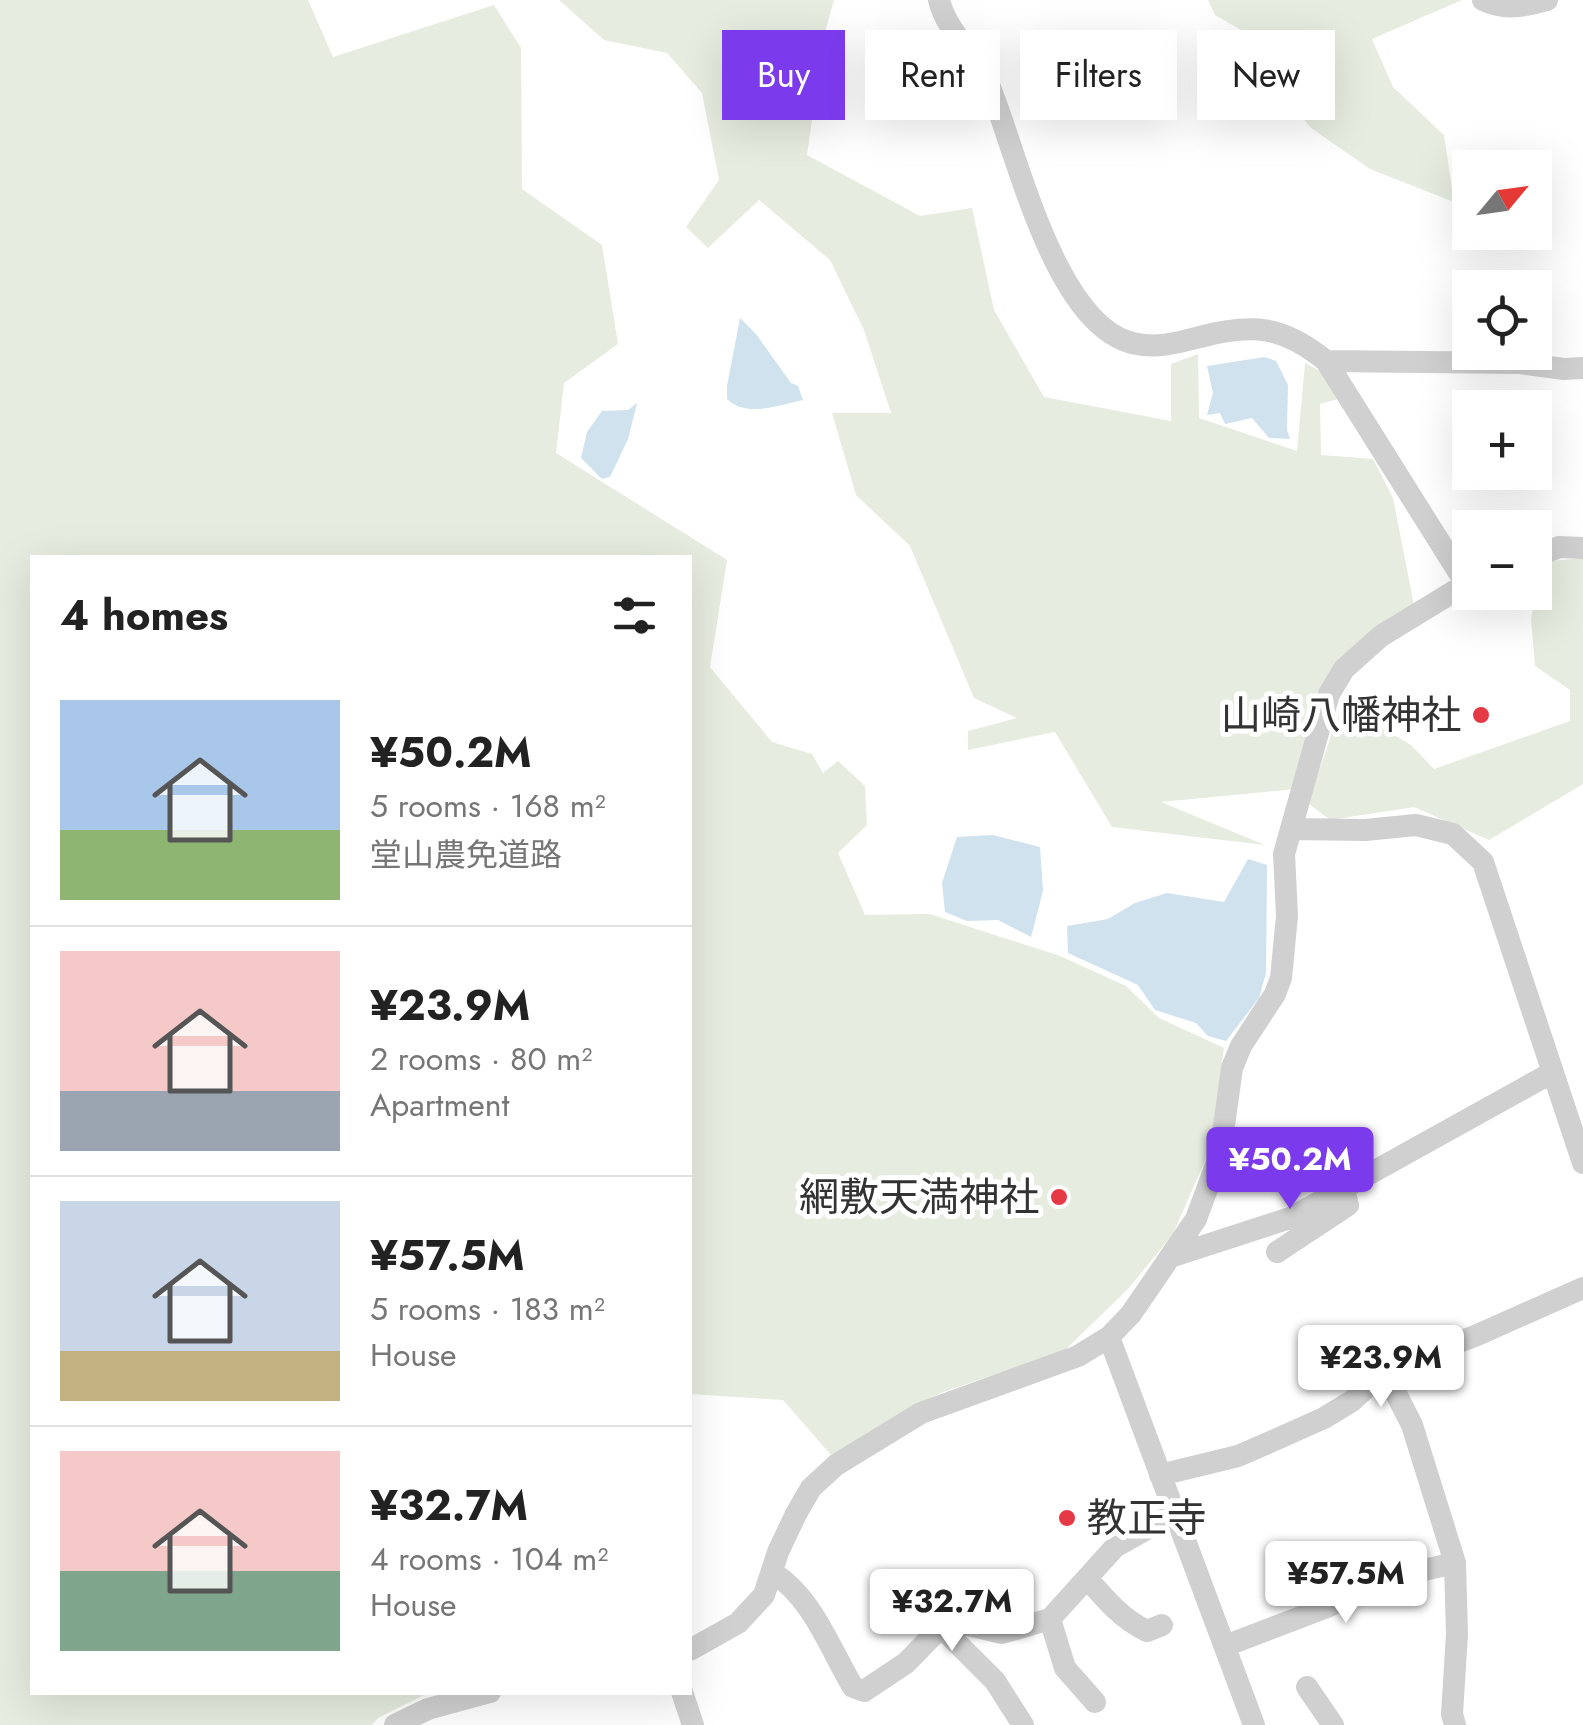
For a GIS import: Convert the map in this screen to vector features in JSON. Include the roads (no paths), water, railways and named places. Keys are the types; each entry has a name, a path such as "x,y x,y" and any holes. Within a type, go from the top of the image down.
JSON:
{"street":[{"path":"940,0 948,22 987,80 1022,182 1064,277 1094,322 1111,334 1152,346 1172,345 1234,328 1278,331 1306,344 1326,361 1452,558"},
{"path":"1482,0 1498,8 1548,0"},
{"path":"1326,361 1520,363 1583,368"},
{"path":"1552,550 1583,548"},
{"path":"692,1649 751,1612 764,1595 778,1552 811,1488 852,1454 921,1413 958,1397 1058,1366 1108,1337 1131,1314 1196,1218 1220,1154 1232,1068 1281,978 1286,916 1284,854 1328,694 1344,669 1381,636 1452,593"},
{"path":"1290,829 1365,830 1416,825 1453,834 1483,862 1583,1163"},
{"path":"1170,1257 1290,1218 1553,1072"},
{"path":"1277,1252 1348,1205 1344,1190"},
{"path":"1160,1475 1238,1456 1277,1439 1324,1418 1427,1354 1583,1288"},
{"path":"1108,1337 1254,1725"},
{"path":"1387,1376 1412,1425 1456,1564 1452,1714 1456,1725"},
{"path":"772,1572 788,1582 830,1640 852,1687 864,1692 906,1663 940,1627 952,1621 1002,1633 1050,1619 1116,1547 1174,1512"},
{"path":"1224,1646 1327,1607 1388,1578 1456,1564"},
{"path":"1087,1578 1135,1625 1147,1631 1162,1625"},
{"path":"1050,1619 1065,1668 1094,1702"},
{"path":"940,1627 995,1680 1023,1725"},
{"path":"1307,1687 1332,1725"},
{"path":"396,1725 428,1709 479,1695"},
{"path":"683,1695 693,1725"}],"water":[{"path":"740,318 791,383 798,386 803,400 753,409 727,399"},
{"path":"1265,357 1276,361 1288,385 1290,439 1269,438 1252,418 1225,424 1220,413 1207,415 1213,393 1207,366"},
{"path":"637,403 628,439 610,477 602,479 581,458 587,432 602,411 628,410"},
{"path":"993,835 1040,847 1043,891 1031,937 998,920 967,921 945,912 942,883 957,837"},
{"path":"1248,859 1267,865 1266,973 1259,998 1226,1041 1208,1036 1196,1023 1155,1010 1138,985 1068,953 1067,926 1108,919 1135,903 1167,893 1224,902"}],"place":[{"name":"山崎八幡神社","path":"1481,715"},
{"name":"網敷天満神社","path":"1059,1197"},
{"name":"教正寺","path":"1067,1518"}]}
